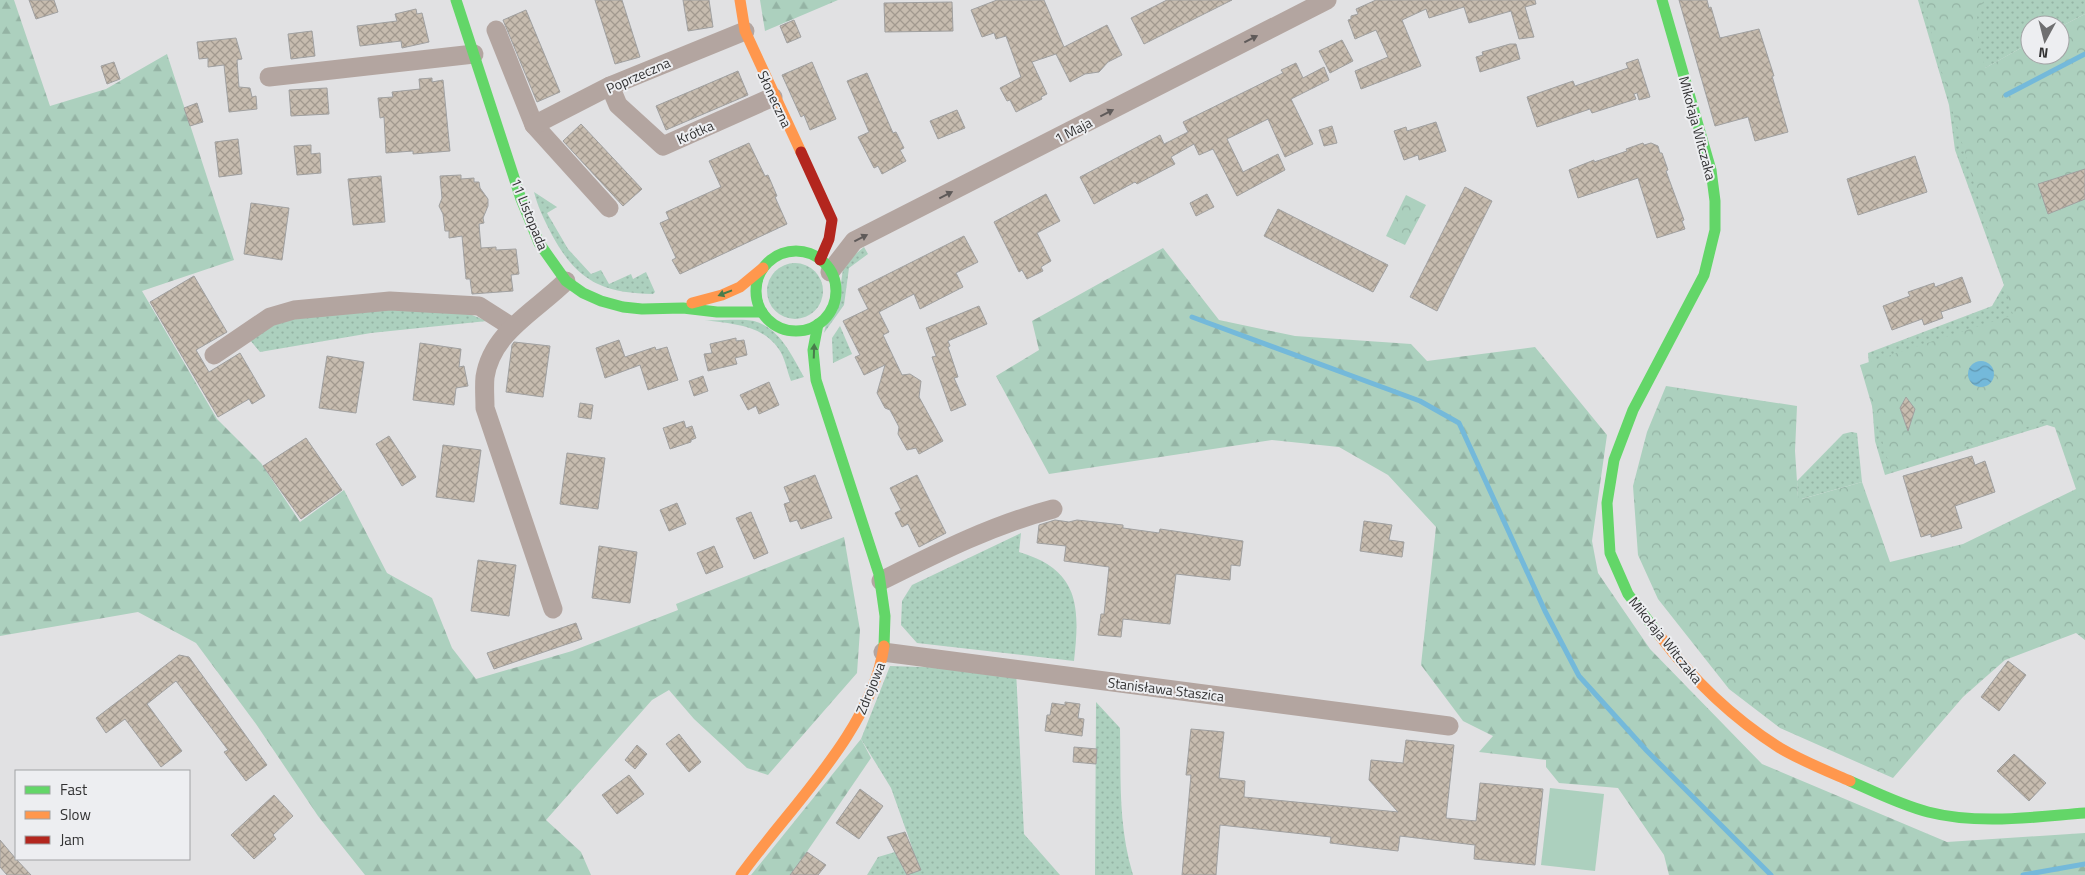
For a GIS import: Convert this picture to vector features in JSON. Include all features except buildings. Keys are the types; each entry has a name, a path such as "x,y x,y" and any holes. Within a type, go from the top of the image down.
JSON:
{"main road":[{"name":"11 Listopada","path":"456,0 521,199 539,243 566,281 583,293 602,302 623,307 642,309 683,308 717,312 762,312"},
{"name":"Słoneczna","path":"740,0 745,31 832,220 825,266"},
{"name":"Mikołaja Witczaka","path":"1662,0 1711,170 1715,201 1715,230 1704,275 1632,410 1614,460 1607,503 1610,553 1628,594 1663,640 1704,687 1744,724 1782,749 1814,765 1900,803 1928,812 1954,817 1999,819 2085,813"},
{"name":"Słoneczna","path":"818,222 820,196"},
{"path":"787,252 810,254 825,266 834,283 834,300 827,316 809,329 788,330 768,320 757,301 756,290 758,278 763,268 778,256 803,242"},
{"name":"11 Listopada","path":"683,308 696,301 722,295 740,286 763,268"},
{"name":"Zdrojowa","path":"739,872 824,768 861,714 877,678 886,636 885,599 876,558 825,412 815,372 812,350 818,324"},
{"path":"788,330 794,344"},
{"name":"Zdrojowa","path":"803,367 825,412"}],"street":[{"name":"1 Maja","path":"825,266 854,241 1327,0"},
{"path":"496,30 534,125 609,208"},
{"name":"Poprzeczna","path":"534,125 610,86 745,31"},
{"path":"268,77 474,54"},
{"name":"Krótka","path":"610,86 618,105 663,146 774,97"},
{"path":"553,609 484,408 485,376 495,348 512,327 549,298 566,281"},
{"path":"214,355 270,317 294,310 390,301 479,306 512,327"},
{"path":"881,581 957,543 1023,518 1053,509"},
{"name":"Stanisława Staszica","path":"883,652 1449,726"}],"green space":[{"path":"0,0 14,0 50,106 106,89 167,54 234,260 142,291 217,419 261,463 300,522 344,490 387,573 432,598 452,648 476,679 572,651 678,610 676,604 844,537 860,630 857,673 768,775 747,768 694,719 669,690 652,700 546,820 581,852 591,875 365,875 318,816 256,724 196,643 138,612 0,636"},
{"path":"760,0 838,0 765,31"},
{"path":"1918,0 2085,0 2085,14 2070,22 2070,15 2020,15 2020,49 1978,72 2085,432 2060,429 2047,425 1885,475 1875,441 1868,353 1992,306 2004,285 1955,150 1949,105"},
{"path":"1923,0 1984,0 1977,13 1978,37 1985,68 2020,49 2020,65 2070,65 2070,22 2085,14 2085,640 2076,633 2005,660 1963,697 1893,778 1780,728 1729,689 1658,599 1638,555 1633,486 1647,432 1666,386 1797,406 1795,451 1798,497 1802,499 1862,482 1890,562 1963,544 2076,489 2052,419 1891,471 1860,365 2013,315 1949,99"},
{"path":"534,192 557,207 547,213 568,249 591,274 601,270 609,284 631,274 633,279 646,272 655,292 653,294 619,291 605,287 581,274 561,251 540,209"},
{"path":"1406,195 1426,205 1405,245 1386,236"},
{"path":"864,247 868,254 849,268 844,305 824,333 826,324 837,311 843,269 847,261"},
{"path":"1163,248 1219,320 1295,336 1411,344 1427,361 1535,347 1607,435 1592,541 1598,573 1650,649 1762,764 1947,842 2085,833 2085,875 1669,875 1664,855 1618,788 1559,783 1546,767 1546,760 1479,752 1493,736 1463,721 1421,665 1436,527 1388,475 1339,447 1272,440 1049,474 996,376 1039,350 1032,321"},
{"path":"795,263 806,265 815,271 821,280 823,291 821,302 815,311 806,317 795,319 784,317 775,311 769,302 767,291 769,280 775,271 784,265"},
{"path":"353,309 457,309 487,321 371,333 260,352 249,339 280,319"},
{"path":"704,320 749,320 763,325 778,336 790,352 804,377 791,381 778,348 763,334 745,326"},
{"path":"840,326 852,354 833,363 832,338"},
{"path":"1857,433 1862,482 1798,500 1797,481 1843,434"},
{"path":"1021,533 1019,552 1039,560 1054,569 1065,580 1072,593 1077,624 1074,661 917,643 901,625 902,601 912,585"},
{"path":"890,666 1016,670 1024,834 1060,875 867,875 878,857 912,847 891,788 861,739"},
{"path":"1096,702 1120,728 1123,820 1128,856 1133,875 1095,875"},
{"path":"861,739 871,758 791,875 751,875"},
{"path":"1550,788 1604,794 1595,871 1541,865"}],"water":[{"path":"1981,361 1990,365 1994,374 1990,383 1981,387 1972,383 1968,374 1972,365"}],"waterway":[{"path":"2006,95 2085,54"},
{"path":"1192,317 1420,401 1459,423 1545,611 1579,676 1647,751 1771,875"},
{"path":"2023,875 2085,864"}],"traffic: fast":[{"path":"456,0 521,199 539,243 566,281 583,293 601,301 623,307 642,309 683,308 717,312 762,312"},
{"path":"1660,636 1628,594 1610,553 1607,503 1614,460 1633,410 1704,275 1715,230 1715,201 1711,170 1662,0"},
{"path":"796,251 818,258 824,263 835,283 836,291 829,313 824,319 804,330 796,331 774,324 768,319 757,299 756,291 763,269 768,263 788,252 796,251"},
{"path":"818,324 813,350 816,380 879,574 885,616 884,646"},
{"path":"1850,781 1908,806 1947,816 2006,819 2085,813"}],"traffic: slow":[{"path":"740,0 745,31 801,152"},
{"path":"692,303 722,295 740,287 763,268"},
{"path":"1660,636 1686,668 1715,698 1763,737 1788,753 1850,781"},
{"path":"741,875 826,767 846,738 863,708 876,677 884,646"}],"traffic: jam":[{"path":"801,152 832,220 829,239 820,260"}]}
